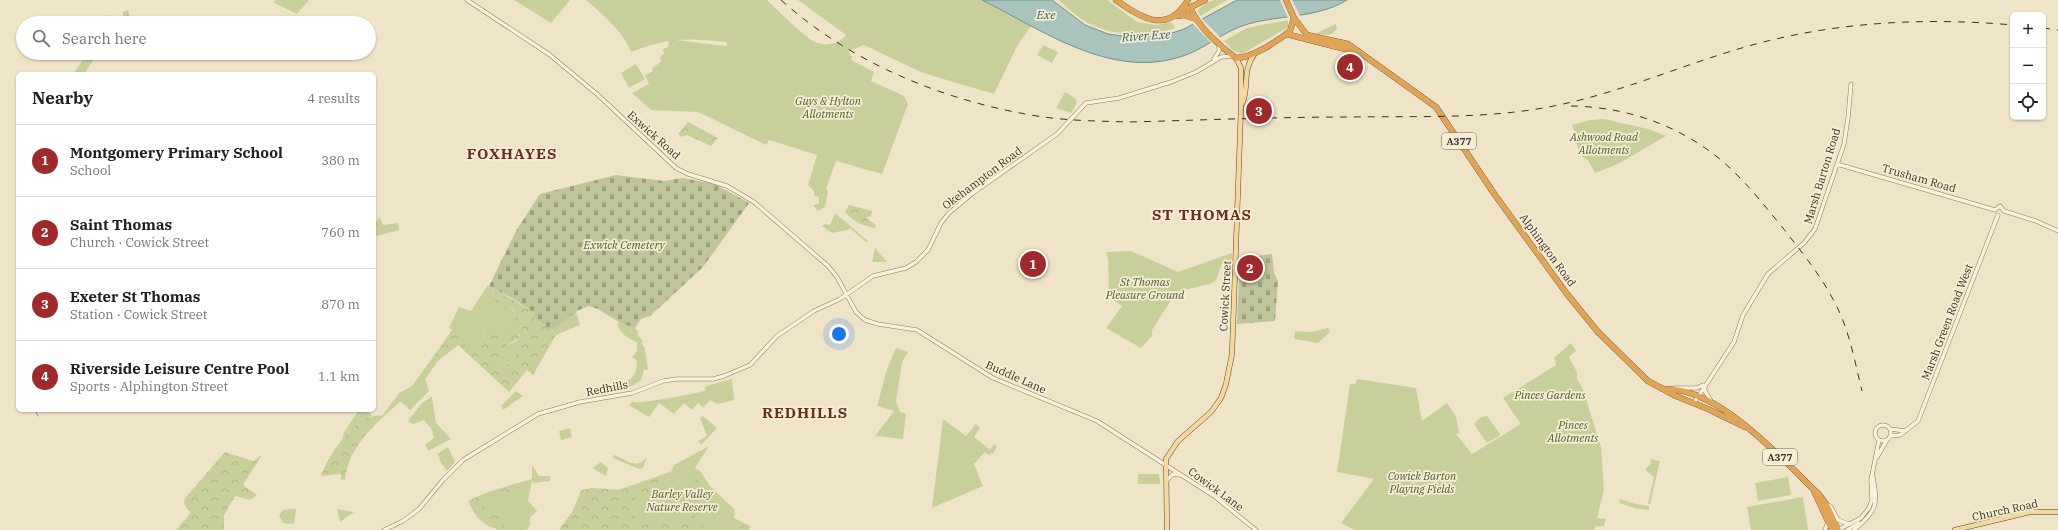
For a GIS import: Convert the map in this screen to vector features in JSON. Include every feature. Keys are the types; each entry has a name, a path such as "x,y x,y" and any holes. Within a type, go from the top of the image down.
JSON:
{"highway":[{"path":"1116,0 1145,19 1156,21 1183,15 1196,20"},
{"path":"1173,16 1188,0"},
{"name":"A377","path":"1286,0 1294,18 1307,35 1348,44 1363,54"},
{"path":"1166,19 1203,1"},
{"path":"1196,20 1196,10 1203,1"},
{"path":"1190,8 1196,20 1235,57 1255,53 1286,34 1292,28 1294,18"},
{"name":"A377","path":"1286,34 1363,54"},
{"name":"Alphington Road","path":"1363,54 1436,107 1495,195 1567,294 1614,348 1648,381 1662,389 1745,427"},
{"name":"Alphington Road","path":"1662,389 1698,395 1738,419 1745,427 1784,460 1813,489 1826,504 1838,530"},
{"name":"Alphington Road","path":"1813,489 1832,530"}],"main road":[{"path":"1188,0 1190,8"},
{"name":"Cowick Street","path":"1165,464 1169,452 1178,441 1211,412 1221,398 1226,384 1232,354 1242,105 1248,63 1255,53"},
{"name":"Cowick Street","path":"1235,57 1241,68 1240,98 1242,105"},
{"path":"1165,464 1167,530"},
{"name":"Church Road","path":"1955,530 2030,512 2058,512"}],"street":[{"name":"Exwick Road","path":"467,0 550,55 598,96 676,168 688,174 716,181 744,195 823,262 837,277 846,294"},
{"path":"1214,60 1219,51 1219,43"},
{"path":"1214,60 1221,57 1235,57"},
{"name":"Okehampton Road","path":"846,294 873,276 906,268 916,262 928,250 941,223 949,213 973,193 1057,134 1088,102 1119,98 1171,82 1196,72 1214,60"},
{"name":"Marsh Barton Road","path":"1694,403 1707,380 1734,342 1743,315 1768,274 1813,233 1837,164 1848,118 1851,84"},
{"name":"Trusham Road","path":"1837,164 1995,210 2000,206 2004,211"},
{"path":"1995,210 1998,215 2002,214 2004,211 2036,221 2058,231"},
{"name":"Marsh Green Road West","path":"1890,436 1900,435 1918,421 1998,215"},
{"name":"Buddle Lane","path":"846,294 856,312 865,320 876,324 917,330 984,373 1097,421 1165,464"},
{"name":"Redhills","path":"384,530 403,521 420,509 442,480 463,460 538,414 580,402 632,393 663,381 713,378 740,370 756,360 777,336 811,313 838,300 846,294"},
{"path":"1707,380 1705,391 1711,402"},
{"name":"Marsh Barton Road","path":"1669,389 1700,388 1707,380"},
{"path":"1698,395 1699,401 1708,409"},
{"path":"1838,530 1860,518 1869,508 1872,500 1873,474 1879,440 1875,434 1878,427 1883,425 1890,429 1905,431"},
{"path":"1876,460 1890,436 1890,429"},
{"path":"1879,440 1887,440"},
{"name":"Cowick Lane","path":"1165,464 1214,496 1256,530"},
{"path":"1166,483 1173,474 1183,476"},
{"path":"1854,530 1866,520 1873,511 1876,503 1873,474"},
{"path":"1826,504 1831,507 1838,520 1849,524"},
{"path":"1847,530 1866,520"},
{"path":"1825,530 1828,521"}],"green space":[{"path":"275,0 309,0 297,14 274,3"},
{"path":"514,0 570,0 551,23"},
{"name":"Guys & Hylton Allotments","path":"586,0 767,0 805,35 819,44 832,44 840,41 846,35 798,0 982,0 1032,25 1018,44 994,94 923,73 864,45 848,51 852,57 851,60 874,72 871,81 904,96 908,104 882,174 836,161 826,189 828,190 825,207 818,211 813,205 819,204 819,197 814,196 814,191 808,185 817,155 769,140 766,145 698,112 651,110 632,93 649,84 645,75 653,71 652,68 661,62 660,57 664,54 663,49 668,47 669,41 631,52 623,37 617,30","holes":["689,39 726,42 727,46 676,40"]},
{"path":"1059,0 1107,0 1137,22 1156,25 1172,22 1175,28 1142,34 1118,33 1096,27 1086,22"},
{"path":"1214,0 1227,0 1200,16 1198,10 1206,3"},
{"path":"128,10 130,16 123,16 123,12"},
{"path":"1288,20 1288,27 1242,54 1234,51 1224,41 1247,28"},
{"path":"1336,24 1337,29 1330,35 1315,34"},
{"path":"1043,45 1058,52 1052,63 1037,55"},
{"path":"83,60 93,60 85,72 74,72"},
{"path":"636,64 645,79 629,88 621,73"},
{"path":"1065,92 1076,99 1077,103 1071,113 1056,108"},
{"name":"Ashwood Road Allotments","path":"1604,119 1648,129 1666,136 1618,164 1595,173 1588,160 1581,156 1574,137 1576,136 1572,125 1590,120"},
{"path":"688,122 718,138 711,146 687,135 682,137 678,134"},
{"name":"Exwick Cemetery","path":"616,175 664,181 683,178 715,184 749,203 703,267 650,316 641,319 635,328 619,322 598,309 589,306 577,311 552,330 536,320 533,312 512,298 489,286 516,231 540,194"},
{"path":"849,205 872,211 871,216 866,218 876,225 875,228 859,223 848,215 845,212"},
{"path":"835,213 868,241 866,242 851,229 832,233 822,226 825,224 830,225"},
{"path":"380,217 383,225 398,223 399,230 377,236 376,222"},
{"path":"875,248 887,262 872,262"},
{"name":"St Thomas Pleasure Ground","path":"1131,251 1178,272 1232,253 1232,260 1222,264 1216,280 1210,284 1176,292 1152,330 1152,336 1141,348 1106,328 1122,306 1109,297 1108,259 1106,252"},
{"path":"1272,254 1274,273 1278,281 1275,321 1237,324 1240,258"},
{"path":"488,285 495,289 492,290 493,295 498,301 515,312 514,319 524,329 529,340 517,352 510,363 503,366 499,356 507,346 518,340 520,334 484,333 483,340 475,347 466,347 464,343 466,340 449,328 459,307 471,311"},
{"path":"495,289 533,312 536,320 552,330 556,335 533,375 527,370 509,392 458,345 437,362 426,378 418,378 452,330 467,340 464,343 467,347 475,347 483,340 485,330 492,328 494,332 500,334 505,328 517,332 520,337 507,346 499,356 503,366 510,363 517,352 528,340 524,329 517,327 514,319 515,312 512,308 508,310 497,306 492,290"},
{"path":"576,311 580,325 556,335 552,330"},
{"path":"619,322 635,328 639,332 637,334 643,341 641,343 645,348 648,370 644,370 641,380 632,386 614,391 614,387 631,378 637,367 637,361 632,357 637,351 637,342 623,334 617,325"},
{"path":"1328,328 1330,332 1318,343 1294,339 1295,331 1311,332"},
{"name":"Cowick Barton Playing Fields","path":"1571,343 1576,351 1569,357 1577,372 1577,379 1583,389 1601,447 1604,490 1597,518 1606,519 1604,526 1596,526 1594,530 1354,530 1341,523 1374,479 1337,472 1350,384 1355,384 1357,379 1416,388 1422,421 1447,403 1456,416 1459,433 1456,434 1472,454 1521,424 1503,398 1556,365 1554,358"},
{"path":"896,348 908,352 902,362 896,401 900,412 906,414 903,439 875,436 894,411 877,406 887,369"},
{"path":"418,378 425,378 429,391 410,410 400,401 399,393 412,386"},
{"path":"732,379 734,400 718,404 710,400 703,408 698,403 692,410 684,403 674,414 659,403 649,417 629,405 632,402 656,400 705,391 706,386"},
{"path":"516,391 523,396 503,410 501,406"},
{"path":"399,393 402,400 374,426 358,445 352,456 345,480 341,479 341,474 321,476 330,457 345,436 363,420 373,416 382,416"},
{"path":"431,397 436,423 451,439 428,451 425,445 434,438 432,430 424,420 413,424 408,421 422,403"},
{"path":"358,412 369,412 372,415 349,431 342,441 344,432"},
{"path":"703,416 717,428 701,445 698,441 707,436 700,418"},
{"path":"1487,416 1500,434 1487,443 1474,424 1481,417"},
{"path":"943,419 966,436 976,424 980,428 974,437 990,450 994,444 997,446 993,454 991,453 989,455 985,452 974,464 983,486 932,508"},
{"path":"570,428 572,437 561,440 559,431"},
{"name":"Barley Valley Nature Reserve","path":"709,446 695,468 700,471 710,486 735,510 734,518 750,526 749,530 564,530 574,523 580,491 593,488 609,493 671,472 674,465"},
{"path":"448,447 455,462 447,471 439,460 440,458 437,454"},
{"path":"225,452 253,461 262,455 243,485 257,495 250,500 235,496 224,515 224,530 176,530 190,512 184,504 185,498"},
{"path":"613,455 634,463 643,461 647,457 643,468 639,469 613,458"},
{"path":"1650,459 1660,461 1650,504 1648,504 1654,477 1646,471 1646,468 1651,464"},
{"path":"601,462 608,468 606,476 592,468"},
{"path":"676,464 680,465 682,471 660,491 655,489 633,500 640,507 635,518 625,523 637,528 650,523 670,521 675,518 684,525 690,522 686,512 689,509 707,530 559,530 572,512 582,490 593,488 623,490 641,485 660,475 671,472"},
{"path":"532,465 539,476 550,476 550,481 533,483 532,480 528,501 537,511 530,518 530,525 527,530 497,530 470,500 488,492 532,479"},
{"path":"695,469 710,486 705,489 697,484 693,475"},
{"path":"1138,474 1159,474 1160,484 1138,484"},
{"path":"1788,477 1791,495 1758,501 1755,483"},
{"path":"517,483 520,489 519,493 513,498 508,497 500,489"},
{"path":"479,496 487,510 500,511 500,522 510,530 502,530 489,526 479,519 468,501"},
{"path":"1803,497 1808,530 1751,530 1747,507"},
{"path":"1620,499 1649,506 1649,510 1635,508 1619,503"},
{"path":"296,509 294,524 283,523 279,515 283,510"},
{"path":"337,509 354,512 340,522"},
{"path":"733,519 748,527 747,530 727,530"}],"water":[{"name":"Exe","path":"982,0 1052,0 1085,25 1108,34 1138,38 1166,35 1184,29 1237,0 1347,0 1324,10 1260,21 1239,27 1198,50 1180,57 1154,62 1128,62 1102,57 1077,48"},
{"path":"1338,63 1361,63 1361,71 1338,73"}],"pier":[{"path":"1280,0 1292,0 1300,16 1288,18"},
{"path":"1201,18 1222,39 1213,45 1192,23"}],"waterway":[{"path":"36,412 38,416"}],"railway":[{"path":"781,0 837,43 900,76 934,89 1002,109 1037,116 1072,120 1130,122 1447,116 1519,112 1573,102 1602,94 1718,55 1776,39 1805,33 1835,28 1894,23 1954,22 2010,25"},
{"path":"2046,28 2058,30"},
{"path":"1571,106 1595,107 1619,111 1664,125 1705,148 1724,162 1756,195 1818,274 1842,317 1852,348 1862,391"}],"place":[{"name":"Riverside Leisure Centre Pool","path":"1350,67"},
{"name":"Exeter St Thomas","path":"1259,111"},
{"name":"Montgomery Primary School","path":"1033,264"},
{"name":"Saint Thomas","path":"1250,268"}],"district":[{"name":"FOXHAYES","path":"512,154"},
{"name":"ST THOMAS","path":"1202,215"},
{"name":"REDHILLS","path":"805,413"}],"water label":[{"name":"River Exe","path":"1146,36"}],"park label":[{"name":"Pinces Gardens","path":"1550,395"},
{"name":"Pinces Allotments","path":"1573,431"}]}
